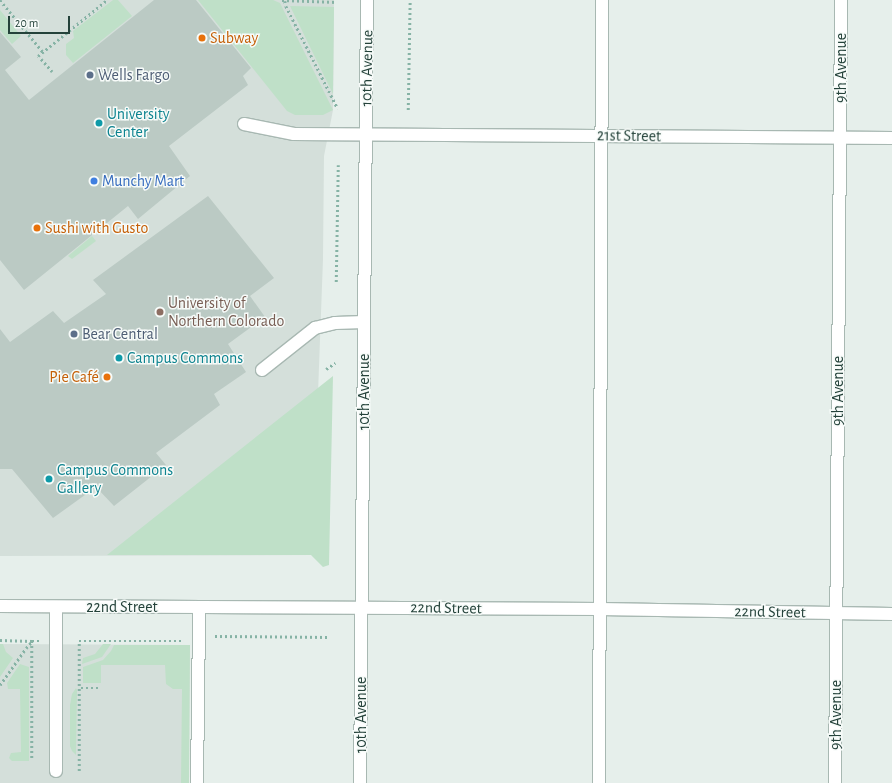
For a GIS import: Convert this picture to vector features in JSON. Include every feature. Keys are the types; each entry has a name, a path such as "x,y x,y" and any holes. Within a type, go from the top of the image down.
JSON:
{"street":[{"name":"10th Avenue","path":"360,783 367,0"},
{"path":"599,783 602,0"},
{"name":"9th Avenue","path":"835,783 841,0"},
{"name":"21st Street","path":"244,124 294,134 366,133 892,138"},
{"path":"262,370 315,328 335,323 364,322"},
{"name":"22nd Street","path":"0,606 600,609 892,614"},
{"path":"56,607 56,771"},
{"path":"197,783 199,608"}],"path":[{"path":"0,0 43,52"},
{"path":"52,72 38,56 107,0"},
{"path":"408,110 410,0"},
{"path":"337,2 284,1 338,109"},
{"path":"336,282 338,165"},
{"path":"326,369 335,363"},
{"path":"210,636 328,637"},
{"path":"0,640 39,641"},
{"path":"0,685 32,641"},
{"path":"32,641 32,759"},
{"path":"80,771 79,641 199,641"},
{"path":"80,688 98,688"}],"shaded area":[{"name":"University of Northern Colorado","path":"0,0 334,0 333,110 324,156 323,259 312,555 0,556"},
{"path":"0,644 190,645 189,783 0,783"}],"green space":[{"path":"113,0 118,0 132,16 73,63 66,55 66,44 74,38 73,31"},
{"path":"198,0 273,0 280,3 333,110 323,115 295,115 287,111"},
{"path":"290,6 334,7 333,94"},
{"path":"0,10 21,36 12,44 0,30"},
{"path":"92,236 96,241 72,259 68,256"},
{"path":"333,376 329,565 323,567 311,555 107,555"},
{"path":"0,644 3,644 6,652 13,658 0,677"},
{"path":"103,644 111,644 102,657 82,664 83,658 95,654"},
{"path":"114,645 190,645 189,783 181,783 182,689 173,689 166,684 165,665 101,665 101,683 83,683 83,667 103,660"},
{"path":"20,664 29,667 29,761 12,761 9,758 11,753 21,752 20,689 8,689 7,683"},
{"path":"76,688 76,755 70,746 70,705 72,694"}],"building":[{"name":"University Center","path":"154,0 196,0 251,68 243,76 248,85 169,146 190,176 138,219 128,206 24,290 0,260 0,32 21,57 5,70 29,100"},
{"name":"Campus Commons","path":"208,196 274,278 250,296 265,317 228,344 246,372 214,394 220,405 156,453 166,465 114,506 96,487 53,518 12,469 0,469 0,329 10,342 53,311 64,323 106,294 93,280"}],"place":[{"name":"Subway","path":"202,38"},
{"name":"Wells Fargo","path":"90,75"},
{"name":"University Center","path":"99,123"},
{"name":"Munchy Mart","path":"94,181"},
{"name":"Sushi with Gusto","path":"37,228"},
{"name":"University of Northern Colorado","path":"160,312"},
{"name":"Bear Central","path":"74,334"},
{"name":"Campus Commons","path":"119,358"},
{"name":"Pie Café","path":"107,377"},
{"name":"Campus Commons Gallery","path":"49,479"}]}
